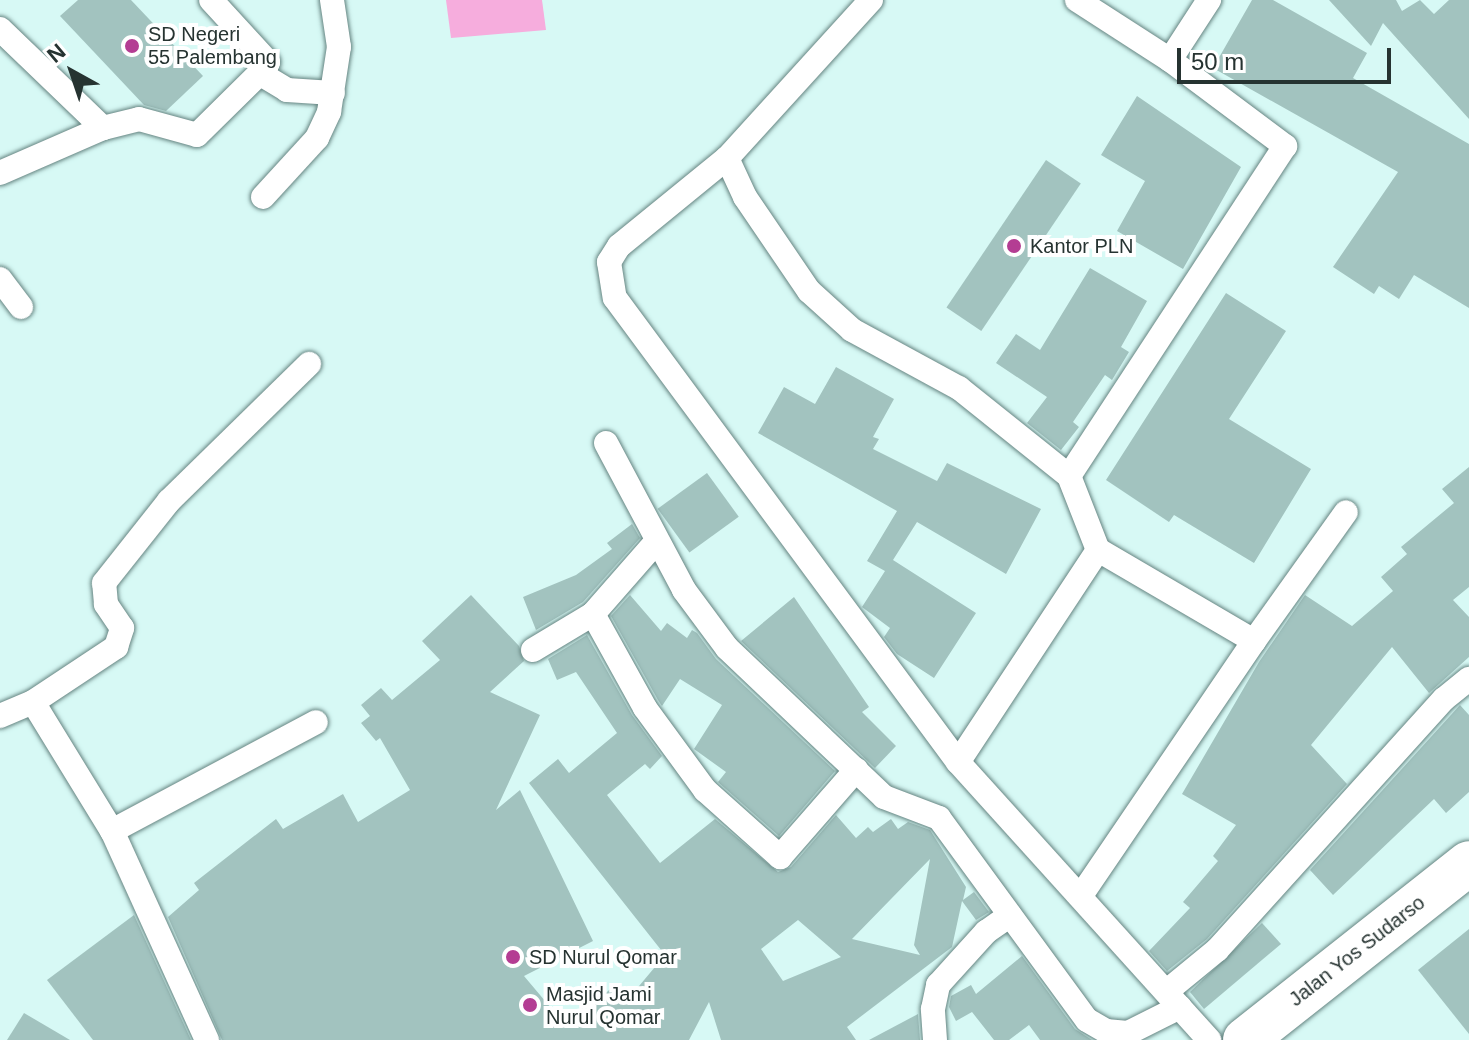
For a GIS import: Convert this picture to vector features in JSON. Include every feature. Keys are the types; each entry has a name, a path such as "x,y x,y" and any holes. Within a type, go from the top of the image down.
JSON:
{"highway":[{"name":"Jalan Yos Sudarso","path":"1245,1040 1469,863"}],"street":[{"path":"0,173 103,128 139,119 197,135 268,62 211,0"},
{"path":"263,197 317,138 333,93 339,47 332,0"},
{"path":"871,0 727,158 619,246 609,262 615,298 958,762 1082,894 1209,1040"},
{"path":"1069,476 1285,146 1170,60 1077,0"},
{"path":"1170,60 1209,0"},
{"path":"0,29 103,128"},
{"path":"259,73 287,90 333,93"},
{"path":"727,158 745,197 809,291 852,330 959,388 1069,476 1098,550 1254,641"},
{"path":"0,279 21,307"},
{"path":"0,716 33,702 116,647 122,628 106,604 104,583 169,501 309,364"},
{"path":"606,443 684,590 727,648 892,802 939,818 1096,1027 1128,1033 1173,999 1444,699 1469,679"},
{"path":"1082,894 1346,512"},
{"path":"533,650 593,614 657,541"},
{"path":"958,762 1098,550"},
{"path":"593,614 625,677 705,790 780,857 856,770"},
{"path":"33,702 112,831 207,1040"},
{"path":"112,831 316,722"},
{"path":"935,1040 933,1009 938,985 986,932 1010,915"}],"shaded area":[{"path":"446,0 542,0 546,30 451,38"}],"building":[{"name":"SD Negeri 55 Palembang","path":"78,0 131,0 203,76 166,111 144,105 60,16"},
{"path":"1252,0 1273,0 1367,53 1353,78 1469,144 1469,308 1414,275 1399,299 1379,286 1374,294 1333,267 1398,172 1213,68"},
{"path":"1329,0 1396,0 1402,11 1420,0 1434,14 1449,0 1469,0 1469,119 1383,23 1371,46"},
{"path":"1137,96 1241,167 1183,269 1117,231 1145,181 1101,155"},
{"name":"Kantor PLN","path":"1046,160 1081,183 981,331 946,308"},
{"path":"1090,268 1147,301 1121,347 1129,352 1112,380 1105,375 1073,422 1079,427 1061,450 1027,423 1047,397 996,363 1016,334 1040,350"},
{"path":"1226,293 1286,331 1229,419 1311,469 1254,563 1174,515 1169,522 1106,480"},
{"path":"836,367 894,399 873,437 879,439 873,449 937,481 947,463 1041,509 1006,574 917,522 893,560 976,613 934,678 897,654 884,637 890,628 862,607 885,571 867,561 897,511 758,433 784,387 815,404"},
{"path":"1469,467 1469,587 1453,600 1469,617 1469,657 1429,693 1392,647 1311,745 1347,784 1207,939 1167,971 1149,951 1190,908 1183,902 1218,861 1213,856 1236,825 1182,794 1259,662 1305,595 1352,626 1393,591 1381,577 1407,554 1401,547 1454,503 1442,489"},
{"path":"707,473 739,517 689,553 658,509"},
{"path":"632,524 640,538 583,602 536,630 523,597 576,575 612,549 607,543"},
{"path":"471,595 519,646 524,661 490,692 540,715 496,810 520,790 593,941 524,976 567,1027 616,984 629,998 665,955 529,783 558,759 569,773 617,733 576,672 557,680 548,659 587,635 632,715 662,756 650,769 645,764 607,795 660,863 715,819 778,872 791,867 836,815 856,838 868,827 873,832 891,819 898,829 908,822 930,830 966,887 963,900 974,892 989,912 976,920 962,901 952,947 847,1027 856,1040 721,1040 709,1002 689,1040 222,1040 168,917 199,890 194,883 276,819 283,829 343,794 358,822 410,790 380,738 376,741 361,723 370,716 361,705 381,688 392,700 440,660 422,641","holes":["930,859 914,945 920,955 852,939","798,920 841,957 783,981 761,949"]},
{"path":"630,595 661,631 667,623 687,638 692,630 697,633 716,659 835,771 779,836 718,782 726,772 694,749 722,705 680,679 662,706 658,700 611,616"},
{"path":"794,597 869,707 862,712 896,746 875,768 741,641"},
{"path":"1460,705 1469,715 1469,792 1446,813 1434,799 1333,895 1310,870"},
{"path":"134,915 191,1040 93,1040 47,980"},
{"path":"1262,923 1281,944 1204,1009 1190,992"},
{"path":"1469,929 1469,1034 1418,970"},
{"path":"1022,956 1075,1029 1092,1040 1040,1040 1029,1025 1009,1040 994,1040 972,1012 956,1021 949,1007 951,996 971,985 976,994"},
{"path":"24,1013 70,1040 7,1040"},
{"path":"918,1014 920,1040 869,1040"}],"place":[{"name":"SD Negeri 55 Palembang","path":"132,46"},
{"name":"Kantor PLN","path":"1014,246"},
{"name":"SD Nurul Qomar","path":"513,957"},
{"name":"Masjid Jami Nurul Qomar","path":"530,1005"}]}
